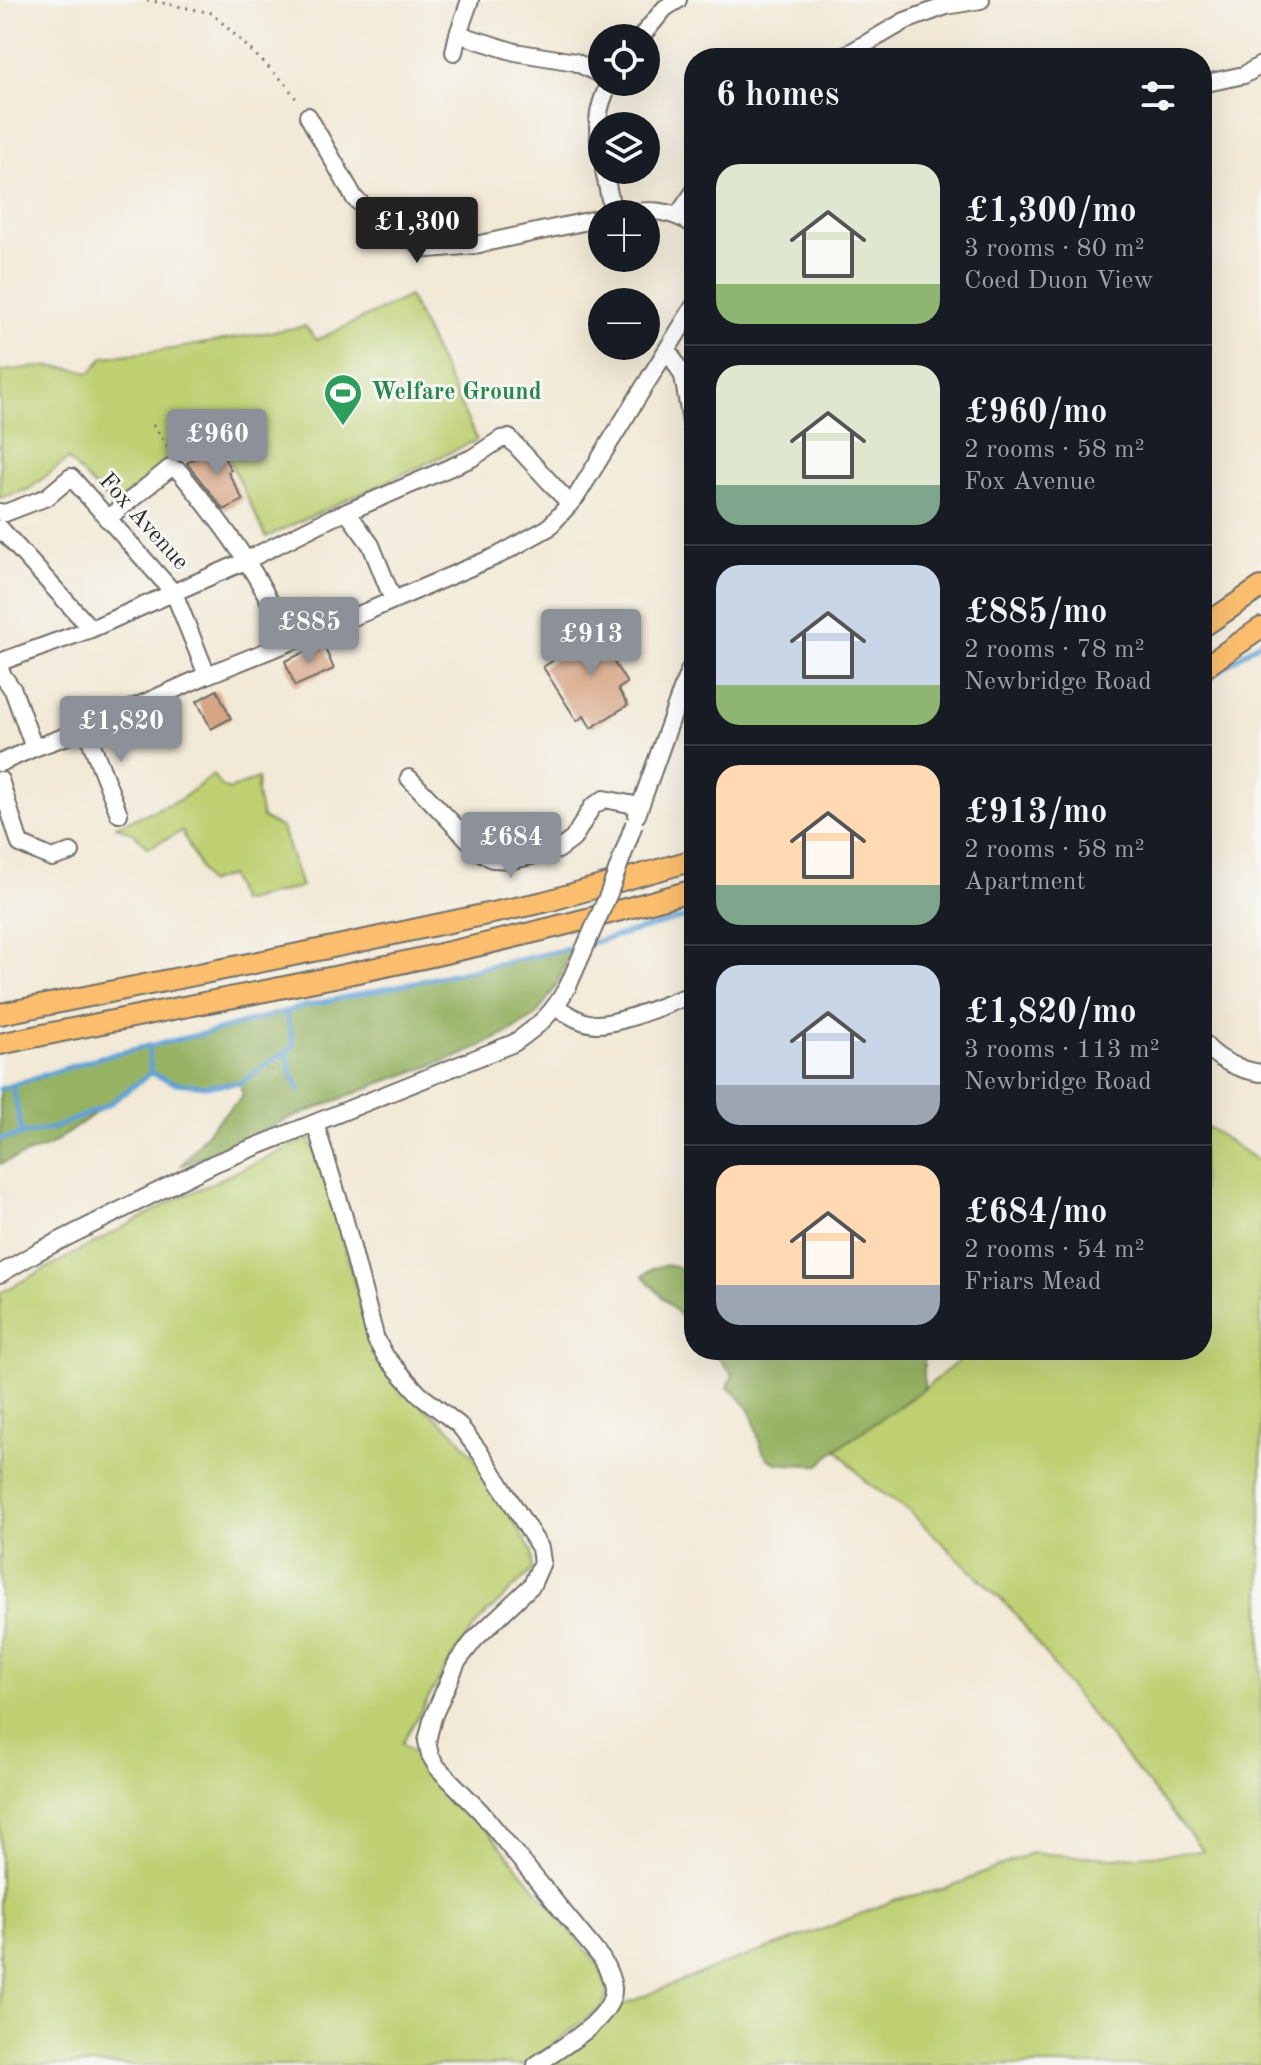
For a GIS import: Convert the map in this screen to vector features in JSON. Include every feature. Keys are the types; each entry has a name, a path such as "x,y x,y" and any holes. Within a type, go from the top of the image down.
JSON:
{"main road":[{"path":"1212,620 1261,587"},
{"path":"1212,662 1261,628"},
{"path":"0,1014 544,902 684,863"},
{"path":"0,1044 488,944 684,893"}],"street":[{"path":"454,52 470,0"},
{"path":"652,24 665,8 678,0"},
{"path":"858,48 905,21 946,6 981,0"},
{"path":"458,34 515,52 575,62 588,68"},
{"path":"1212,82 1244,75 1261,65"},
{"path":"308,116 355,199 393,230 429,249 475,245 588,221"},
{"path":"678,215 684,206"},
{"path":"660,212 684,219"},
{"path":"0,763 499,555 548,528 570,504 684,323"},
{"path":"668,350 684,379"},
{"path":"34,748 13,690 1,671 247,560 331,518 472,458 501,439 509,438 570,504"},
{"path":"107,519 170,468 179,471 247,560 277,614 288,643"},
{"name":"Fox Avenue","path":"0,512 5,513 47,497 71,477 174,593 207,675"},
{"path":"347,512 371,545 393,600"},
{"path":"0,528 91,629"},
{"path":"0,1274 39,1251 215,1163 514,1043 536,1027 556,1007 568,986 609,893 684,684"},
{"path":"86,729 119,814"},
{"path":"409,778 479,851 492,859 513,860 558,850 573,839 592,807 604,799 640,806"},
{"path":"0,780 20,844 52,858 71,852"},
{"path":"556,1007 578,1020 595,1024 616,1021 684,997"},
{"path":"1212,1051 1219,1058 1261,1073"},
{"path":"315,1123 344,1217 376,1340 391,1363 419,1394 459,1425 482,1455 540,1548 542,1562 532,1585 475,1639 457,1662 433,1717 427,1741 437,1767 520,1858 602,1959 609,1974 614,1990 607,2011 598,2021 536,2065"}],"path":[{"path":"147,0 212,13 285,83 308,116"},
{"path":"153,425 177,459 175,470"}],"green space":[{"path":"409,296 477,440 266,537 208,415 174,432 182,450 113,507 68,459 29,489 0,498 0,372 45,367 90,373 104,357 166,350 305,326 317,340"},
{"path":"213,775 222,787 229,790 258,778 257,794 262,818 282,828 301,887 240,902 229,875 207,883 182,831 148,848 136,835 116,826 181,799"},
{"path":"573,948 555,988 536,1015 514,1030 460,1056 286,1120 181,1166 212,1126 243,1096 240,1083 195,1085 151,1073 51,1145 0,1164 0,1089 101,1057 211,1032 305,1006"},
{"path":"1212,1130 1261,1163 1261,2065 547,2065 622,2005 897,1899 945,1889 1031,1853 1113,1858 1203,1851 1075,1695 1013,1611 908,1510 866,1482 837,1449 924,1389 960,1360 1212,1360"},
{"path":"309,1138 324,1174 371,1352 390,1380 455,1433 474,1457 532,1552 532,1570 479,1621 452,1658 402,1743 473,1813 598,1964 608,1990 603,2006 525,2065 0,2065 0,1293 169,1203"},
{"path":"664,1265 684,1270 684,1320 643,1276"},
{"path":"720,1360 924,1360 924,1389 837,1449 819,1465 790,1464 774,1462 764,1454 750,1412 728,1388 733,1374"}],"building":[{"path":"217,446 243,500 224,510 187,463"},
{"path":"614,622 626,641 608,653 627,683 618,689 628,705 591,728 584,716 577,721 543,667"},
{"path":"323,644 334,669 295,686 285,661"},
{"path":"217,690 231,718 211,729 197,701"}],"waterway":[{"path":"1212,677 1261,641"},
{"path":"591,943 684,918"},
{"path":"0,1089 101,1057 211,1032 305,1006 581,946"},
{"path":"0,1139 54,1128 108,1105 151,1073 174,1083 205,1086 240,1083 294,1046 286,1012"},
{"path":"148,1046 151,1073"},
{"path":"286,1051 291,1073 300,1090"},
{"path":"13,1086 22,1135"}],"place":[{"name":"Welfare Ground","path":"343,427"}]}
